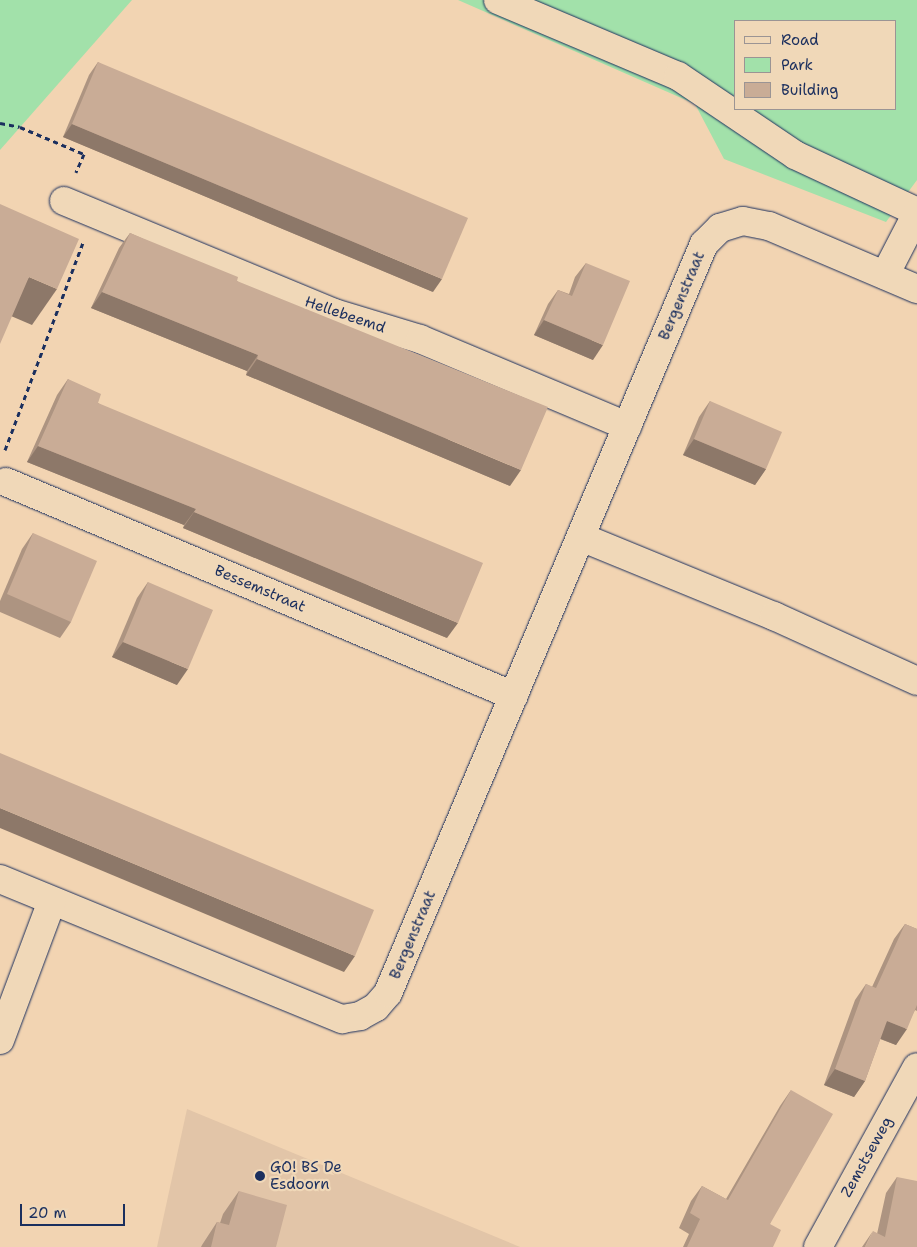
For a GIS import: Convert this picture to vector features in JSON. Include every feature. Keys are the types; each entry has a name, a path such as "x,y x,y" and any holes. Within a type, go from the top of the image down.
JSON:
{"street":[{"path":"498,0 678,76 795,155 917,212 885,275"},
{"name":"Hellebeemd","path":"64,201 334,313 420,339 628,426"},
{"name":"Bergenstraat","path":"0,879 342,1019 360,1016 376,1007 388,993 704,244 720,228 743,220 769,226 917,289"},
{"name":"Bessemstraat","path":"6,482 514,696"},
{"path":"581,537 774,616 917,681"},
{"path":"0,1040 52,901"},
{"name":"Zemstseweg","path":"818,1247 917,1067"}],"path":[{"path":"0,123 20,127 84,154 64,201"},
{"path":"4,453 94,214"}],"shaded area":[{"name":"GO! BS De Esdoorn","path":"187,1109 520,1247 157,1247"}],"green space":[{"path":"0,0 132,0 0,150"},
{"path":"458,0 917,0 917,180 886,222 724,159 695,104"}],"building":[{"path":"98,62 468,218 442,279 72,124"},
{"path":"0,204 79,239 57,289 29,277 0,344"},
{"path":"130,233 238,277 237,281 548,407 521,470 257,359 258,355 102,292"},
{"path":"586,263 630,281 603,345 544,320 558,290 572,296"},
{"path":"68,379 101,394 98,403 483,563 458,623 194,512 196,509 38,446"},
{"path":"710,401 782,432 766,469 694,439"},
{"path":"33,533 97,561 71,622 7,594"},
{"path":"148,582 213,610 188,669 123,642"},
{"path":"0,753 374,910 355,956 0,808"},
{"path":"905,924 917,929 917,1005 907,1029 887,1021 865,1081 835,1069 866,984 876,988"},
{"path":"791,1090 833,1114 770,1224 781,1230 773,1247 687,1247 700,1219 690,1213 702,1186 728,1200"},
{"path":"897,1177 917,1181 917,1247 865,1247 873,1231 885,1237"},
{"path":"239,1191 287,1205 276,1247 211,1247 217,1222 229,1225"}],"place":[{"name":"GO! BS De Esdoorn","path":"260,1176"}]}
